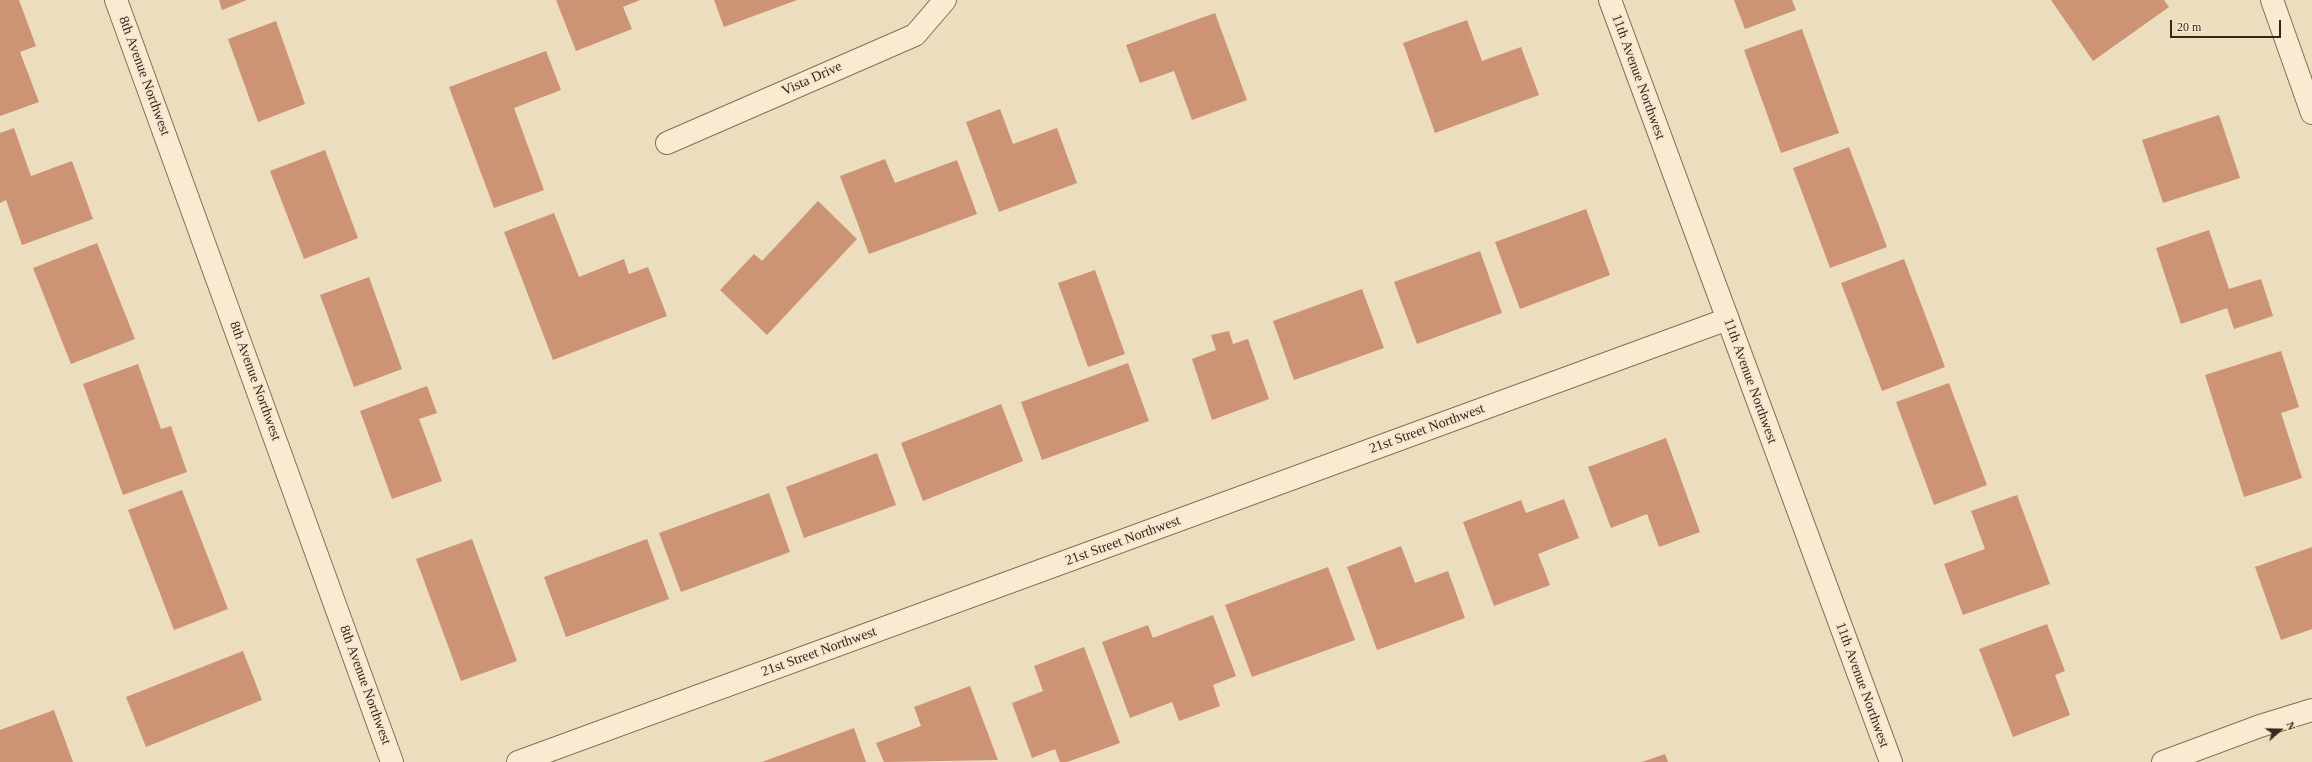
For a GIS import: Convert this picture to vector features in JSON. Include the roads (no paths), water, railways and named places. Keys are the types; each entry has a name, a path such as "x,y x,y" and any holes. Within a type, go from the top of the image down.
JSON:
{"street":[{"name":"8th Avenue Northwest","path":"116,0 392,762"},
{"name":"Vista Drive","path":"668,143 915,35 945,0"},
{"name":"11th Avenue Northwest","path":"1610,0 1891,762"},
{"path":"2272,0 2312,113"},
{"name":"21st Street Northwest","path":"518,762 1728,319"},
{"path":"2163,762 2260,726 2312,710"}]}
